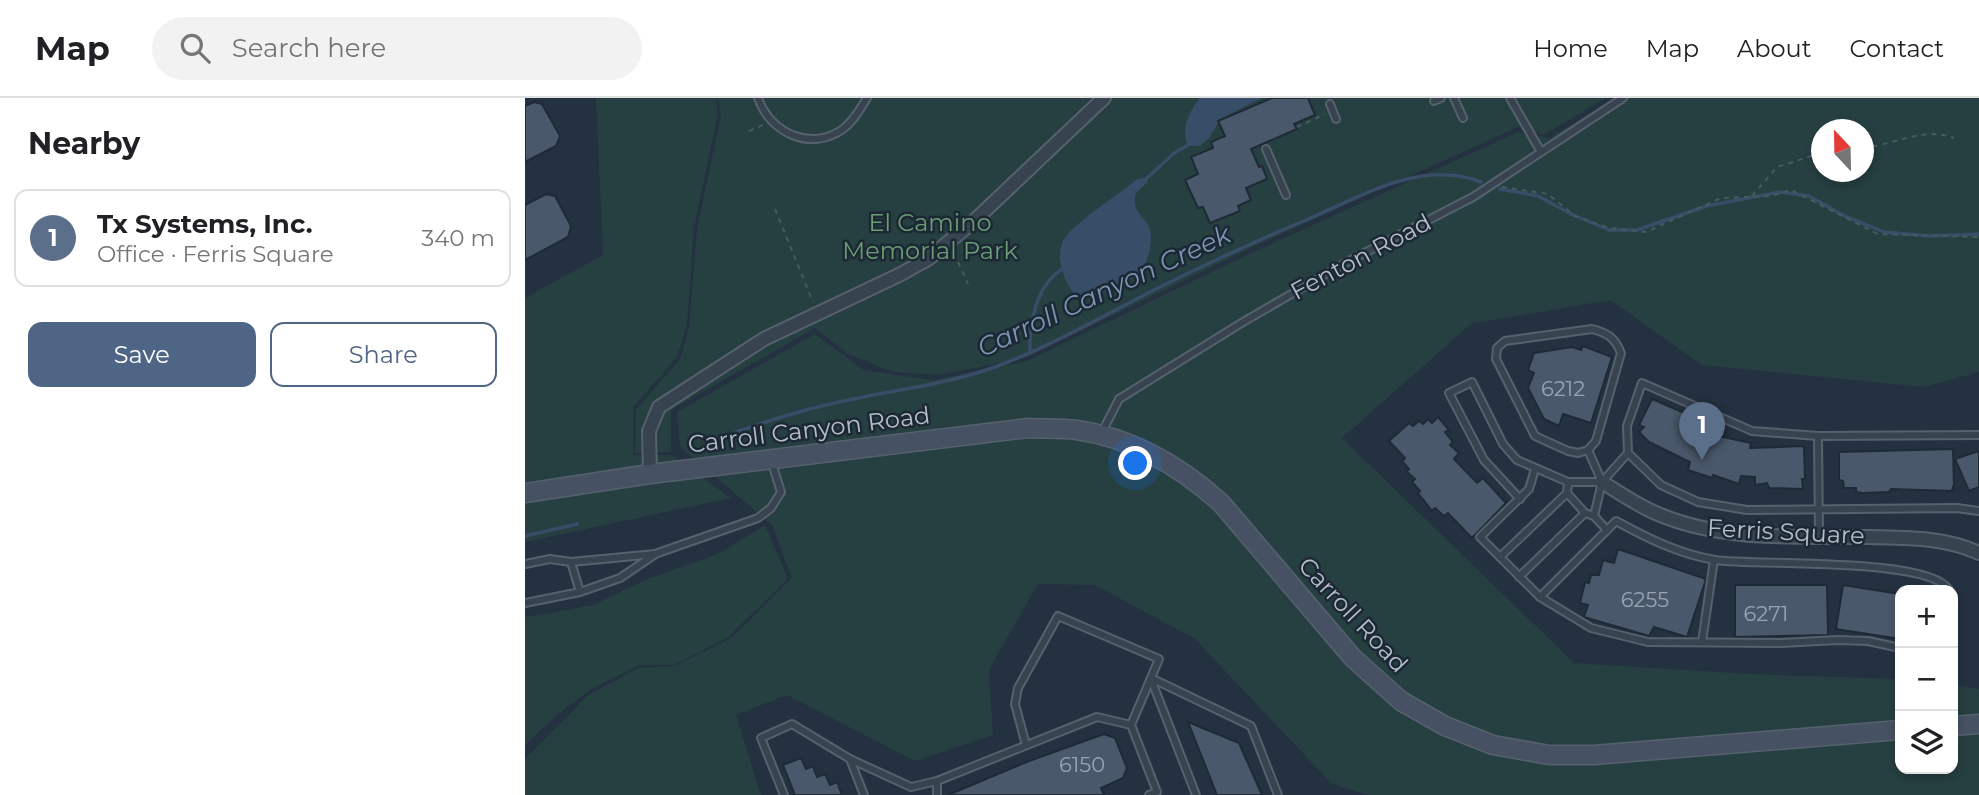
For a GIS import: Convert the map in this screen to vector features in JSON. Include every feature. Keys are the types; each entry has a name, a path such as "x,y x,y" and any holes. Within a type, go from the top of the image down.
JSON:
{"main road":[{"name":"Carroll Canyon Road","path":"525,494 650,474 1028,428 1103,430"},
{"name":"Carroll Road","path":"1103,430 1155,456 1202,486 1221,503 1353,658 1401,701 1445,726 1493,745 1549,755 1594,755 1895,730"},
{"path":"1958,726 1979,724"}],"street":[{"path":"650,474 649,431 659,407 764,339 899,275 950,243 1104,98"},
{"name":"Ferris Square","path":"1602,482 1657,514 1697,528 1741,534 1930,538 1965,546 1979,553"}],"lane":[{"path":"758,98 770,121 782,131 796,137 812,139 827,137 843,130 855,118 867,98"},
{"path":"1454,98 1463,118"},
{"path":"1510,98 1541,152"},
{"name":"Fenton Road","path":"1103,430 1119,399 1345,263 1473,197 1623,98"},
{"path":"1332,107 1336,118"},
{"path":"1266,149 1286,195"},
{"path":"1592,329 1605,332 1616,341 1621,353 1596,440 1588,450 1578,453 1568,451 1535,436 1496,359 1497,348 1505,341 1592,329"},
{"path":"1520,499 1483,460 1449,393 1472,382 1503,444 1517,460 1568,482 1602,482"},
{"path":"1979,435 1818,436 1752,431 1642,383 1627,426 1628,453 1661,485 1697,502 1747,510 1957,508 1979,511"},
{"path":"1818,436 1819,536"},
{"path":"1588,450 1602,482"},
{"path":"1594,516 1602,482 1628,453"},
{"path":"525,564 550,559 571,562 656,554 758,518 771,509 781,492 772,461"},
{"path":"1535,469 1529,489 1480,537 1539,597 1591,628 1648,642 1781,643 1838,640 1868,641 1895,647"},
{"path":"1500,557 1567,493 1568,482"},
{"path":"1567,493 1585,513 1594,516 1607,530"},
{"path":"1519,577 1585,513"},
{"path":"1539,597 1616,521 1654,542 1714,560 1884,568 1931,578 1946,585"},
{"path":"525,603 580,593 620,578 656,554"},
{"path":"1702,642 1714,560"},
{"path":"571,562 580,593"},
{"path":"1026,745 1015,704 1018,688 1058,616 1159,659 1131,725 1158,793 1149,795"},
{"path":"1151,678 1196,795"},
{"path":"1151,678 1251,726 1278,795"},
{"path":"783,795 761,738 792,724 850,759 911,787 937,781 1097,717 1131,725"},
{"path":"850,759 864,795"},
{"path":"937,781 937,795"}],"path":[{"path":"1297,127 1332,107"},
{"path":"749,131 770,121"},
{"path":"1874,146 1940,132 1954,138"},
{"path":"1752,197 1777,167 1811,156"},
{"path":"1491,186 1548,194 1575,216 1609,228 1646,232 1721,198 1771,196 1791,190 1878,234 1979,237"},
{"path":"775,209 818,313"},
{"path":"950,243 968,284"}],"green space":[{"path":"596,98 716,98 718,114 694,227 687,324 677,357 633,407 633,455 671,455 731,498 525,542 525,298 603,255"},
{"name":"El Camino Memorial Park","path":"718,98 1606,98 1544,135 1518,127 1253,247 1025,358 940,375 893,372 848,354 815,328 671,410 671,452 635,453 636,410 680,359 689,328 697,229 721,115"},
{"path":"1614,98 1979,98 1979,372 1924,387 1702,365 1610,300 1471,324 1342,438 1574,663 1751,674 1895,679 1895,774 1958,774 1958,686 1979,689 1979,795 1368,795 1332,784 1195,639 1095,585 1038,584 989,670 993,735 915,761 787,695 736,715 761,795 525,795 525,759 588,695 639,668 675,666 731,638 792,578 772,525 680,447 677,412 815,334 864,370 933,380 1027,361 1249,254 1518,132 1549,138"},
{"path":"765,525 788,579 727,638 674,665 639,665 593,688 562,711 525,745 525,617 593,605 645,580 720,553"}],"water":[{"path":"1200,98 1262,98 1220,119 1210,137 1200,146 1189,146 1185,127"},
{"path":"1147,178 1148,182 1137,193 1135,206 1149,227 1151,241 1143,269 1129,280 1110,289 1088,296 1074,294 1062,270 1060,256 1066,236 1084,219 1136,180"}],"building":[{"path":"1272,98 1308,98 1315,115 1294,124 1297,129 1251,149 1267,179 1246,188 1251,200 1238,206 1240,211 1210,223 1203,207 1198,208 1185,180 1198,174 1191,157 1213,148 1211,142 1225,136 1218,121"},
{"path":"534,102 542,104 560,136 556,146 525,162 525,106"},
{"path":"546,194 555,196 571,226 568,237 525,260 525,205"},
{"path":"1583,346 1612,357 1591,423 1563,414 1559,426 1544,419 1528,388 1534,373 1528,370 1534,353 1572,347 1581,350"},
{"path":"1652,399 1701,420 1695,431 1751,443 1750,448 1804,446 1803,489 1769,488 1767,483 1755,485 1755,477 1741,476 1739,484 1688,470 1690,462 1649,442 1639,432 1644,427 1639,425"},
{"path":"1438,417 1449,430 1445,432 1453,442 1450,445 1459,453 1454,459 1477,483 1483,478 1506,503 1472,538 1448,513 1444,516 1435,508 1432,511 1412,482 1415,479 1407,472 1409,469 1402,461 1405,458 1389,441 1409,423 1413,426 1419,421 1423,424 1428,419 1432,423"},
{"path":"1953,449 1952,491 1891,489 1889,492 1862,493 1856,492 1856,488 1844,488 1843,481 1839,480 1839,452"},
{"path":"1979,451 1979,487 1969,491 1955,459"},
{"path":"1618,549 1706,579 1687,637 1654,627 1649,636 1584,617 1588,605 1580,603 1585,582 1589,583 1591,575 1599,575 1603,560 1614,563"},
{"path":"1735,585 1827,585 1828,635 1735,637"},
{"path":"1843,585 1895,593 1895,638 1836,629"},
{"path":"1188,722 1239,743 1262,795 1217,795"},
{"path":"1104,734 1115,738 1127,768 1123,778 1101,788 1104,795 948,795 1029,761"},
{"path":"801,758 806,769 813,766 817,777 825,774 830,785 837,782 842,795 795,795 783,765"}],"waterway":[{"path":"1146,179 1173,154 1191,143"},
{"name":"Carroll Canyon Creek","path":"736,432 811,409 954,379 998,366 1058,340 1215,261 1375,189 1417,177 1438,175 1459,176 1481,182"},
{"name":"Carroll Canyon Creek","path":"1500,189 1538,196 1609,230 1637,230 1707,206 1780,192 1809,196 1845,216 1884,232 1929,236 1979,234"},
{"path":"1030,353 1036,305 1047,284 1064,268"},
{"name":"Carroll Canyon Creek","path":"525,536 577,524"}],"place":[{"name":"Tx Systems, Inc.","path":"1702,460"}]}
